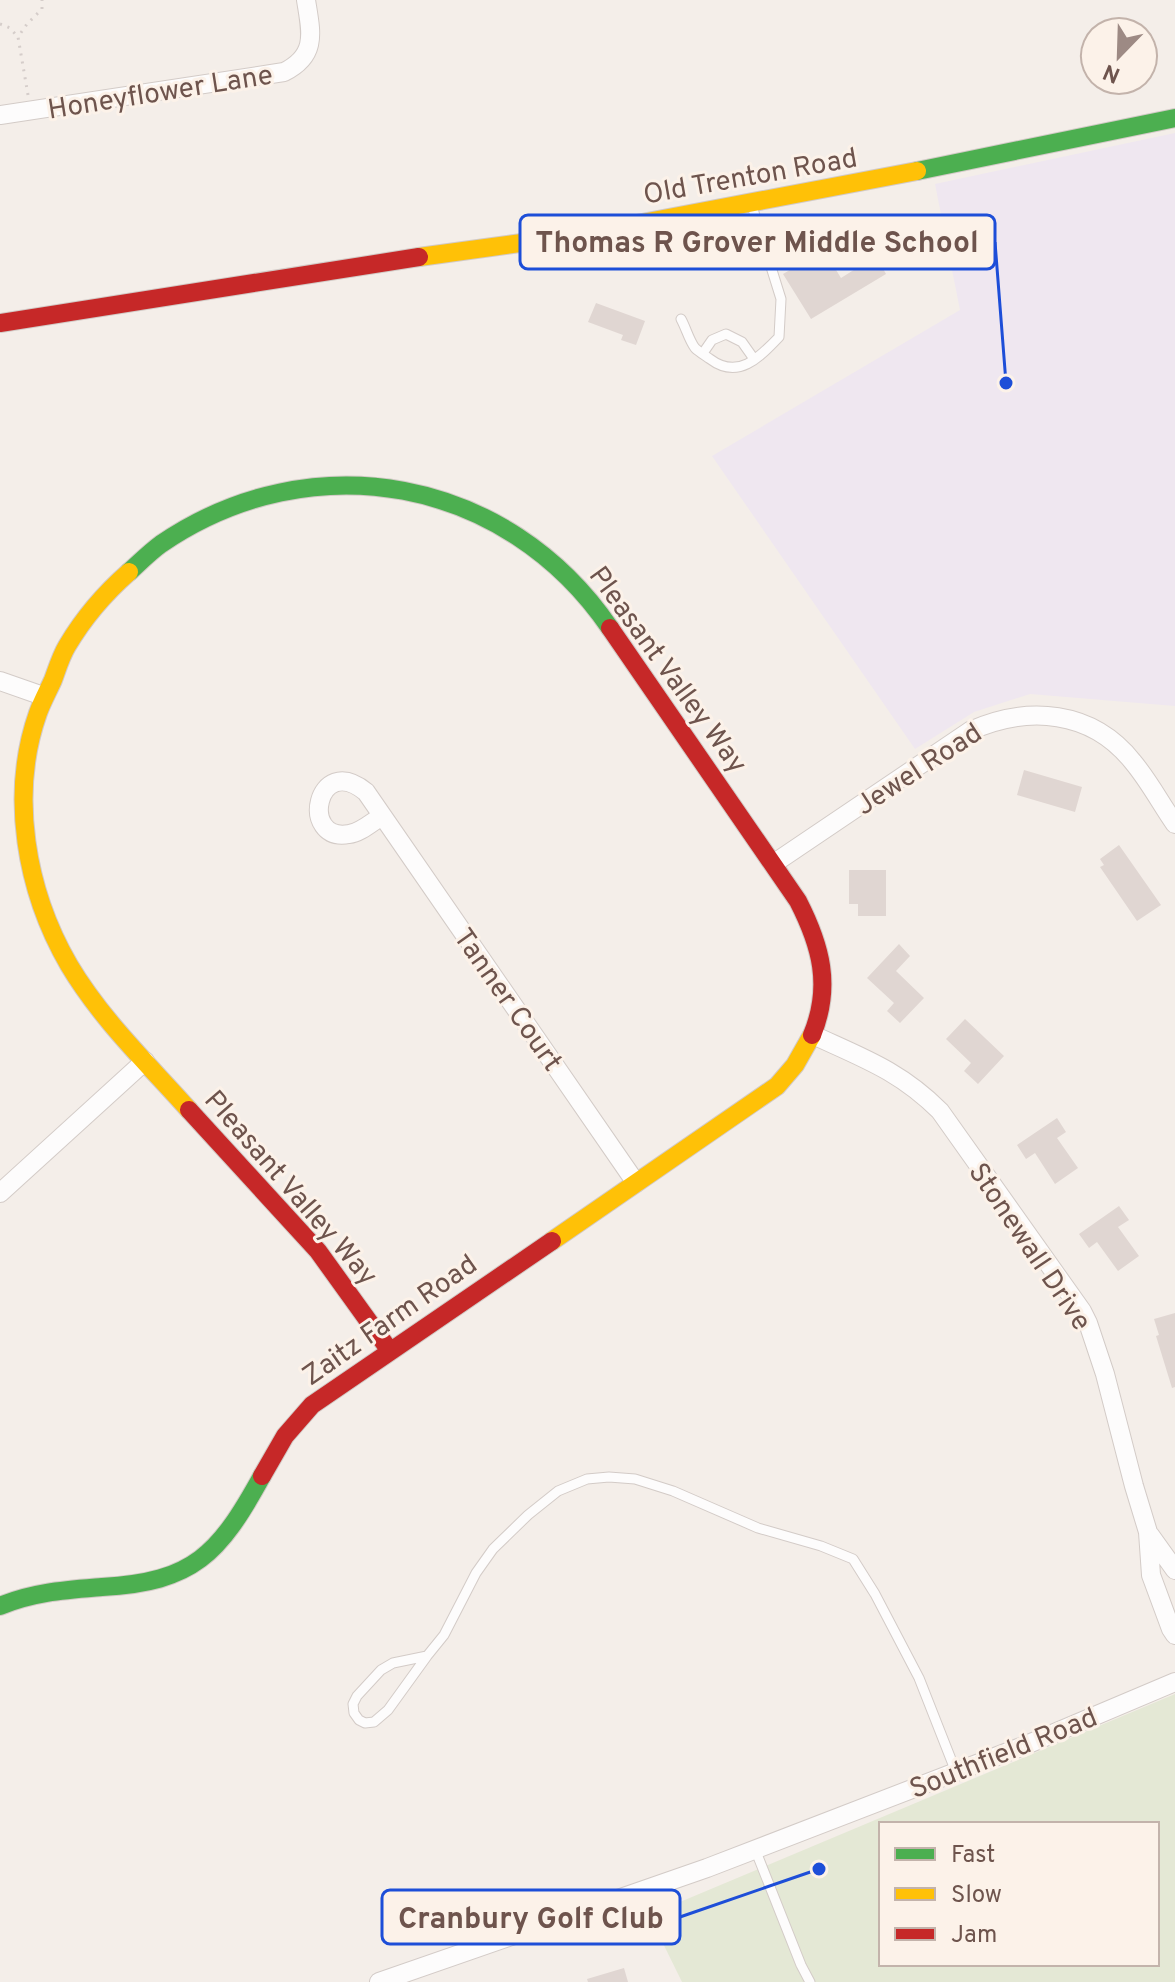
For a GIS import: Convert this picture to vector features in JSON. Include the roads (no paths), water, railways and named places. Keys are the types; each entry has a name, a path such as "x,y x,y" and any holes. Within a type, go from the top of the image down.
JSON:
{"street":[{"name":"Honeyflower Lane","path":"0,115 284,72 305,57 310,45 306,0"},
{"name":"Old Trenton Road","path":"0,323 438,254 579,235 889,177 1175,118"},
{"name":"Pleasant Valley Way","path":"390,1351 318,1251 99,1010 75,977 42,908 33,874 26,824 26,769 43,696 66,647 92,608 147,553 188,526 241,502 309,486 348,484 425,494 462,506 526,540 572,579 594,604 809,920 823,964 824,988 813,1035"},
{"path":"0,681 43,696"},
{"name":"Jewel Road","path":"773,864 970,731 1016,716 1061,718 1100,734 1133,762 1175,824"},
{"name":"Tanner Court","path":"382,816 636,1183"},
{"name":"Zaitz Farm Road","path":"0,1606 36,1593 155,1582 197,1562 232,1529 287,1434 312,1405 777,1086 802,1056 813,1035"},
{"name":"Stonewall Drive","path":"813,1035 882,1066 904,1080 940,1111 1082,1311 1105,1374 1148,1532 1151,1575 1175,1635"},
{"path":"0,1193 145,1061"},
{"name":"Stonewall Drive","path":"1148,1532 1175,1570"},
{"name":"Southfield Road","path":"379,1982 707,1868 1026,1745 1175,1682"}],"lane":[{"path":"681,319 696,348 714,362 730,369 745,365 779,337 781,299 751,203"},
{"path":"703,353 712,340 726,334 742,342 754,359"},
{"path":"427,1656 393,1663 381,1670 353,1704 359,1720 374,1722 388,1710 444,1635 476,1573 493,1549 528,1515 558,1491 587,1479 635,1479 673,1491 758,1528 821,1546 853,1559 919,1678 956,1772"},
{"path":"755,1849 810,1982"}],"place":[{"name":"Thomas R Grover Middle School","path":"1006,383"},
{"name":"Cranbury Golf Club","path":"819,1869"}]}
